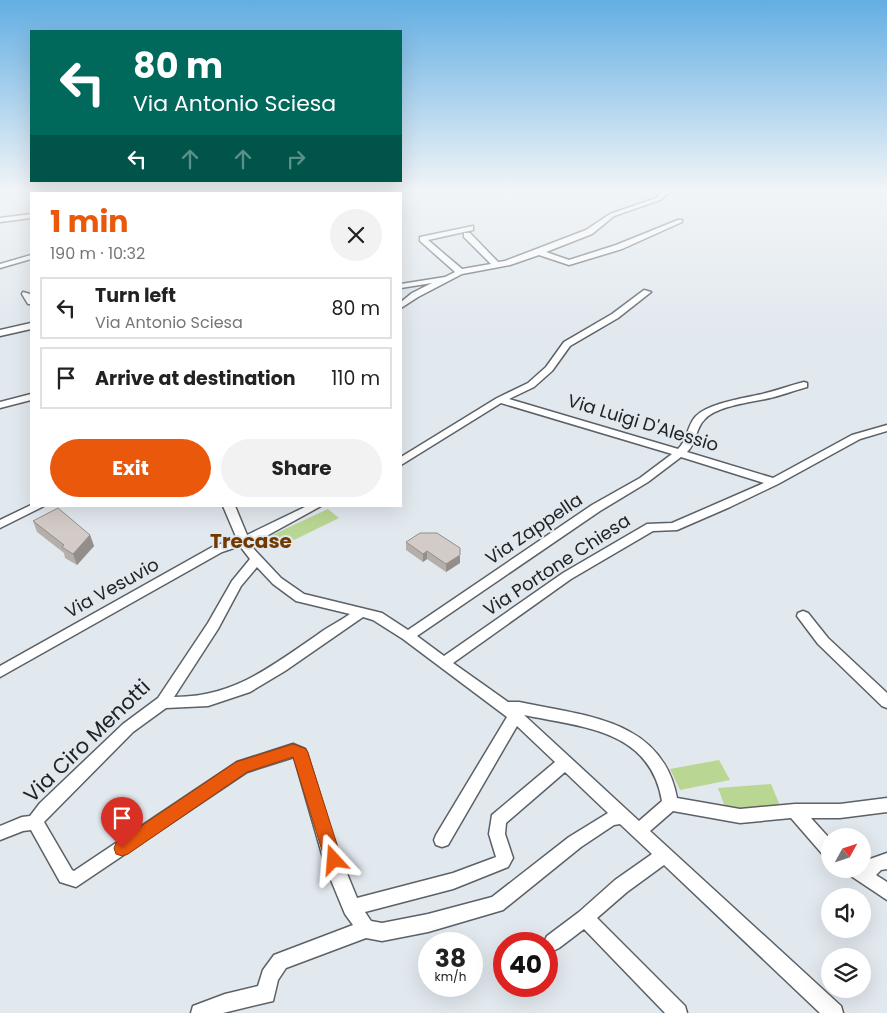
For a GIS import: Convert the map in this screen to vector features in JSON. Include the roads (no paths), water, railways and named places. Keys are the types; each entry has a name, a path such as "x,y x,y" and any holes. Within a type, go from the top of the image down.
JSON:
{"street":[{"path":"423,239 460,272"},
{"path":"475,239 496,266"},
{"path":"402,305 415,295 460,272 496,266 571,239"},
{"path":"539,252 569,263 637,239"},
{"path":"0,274 6,270 2,266 30,257"},
{"path":"402,286 448,279"},
{"path":"402,461 500,400 531,384 549,369 567,344 615,316 647,292"},
{"path":"0,333 30,326"},
{"path":"681,452 688,446 698,418 704,414 804,385"},
{"path":"0,405 30,397"},
{"name":"Via Luigi D'Alessio","path":"500,400 681,452 774,482"},
{"name":"Via Portone Chiesa","path":"443,663 507,616 616,545 651,526 672,527 774,482 856,437 887,428"},
{"name":"Via Zappella","path":"408,636 596,508 644,480 681,452"},
{"path":"0,524 37,507"},
{"path":"229,507 243,541 256,560 277,581 305,601 377,616 408,636 512,713 834,1013"},
{"name":"Via Vesuvio","path":"0,672 218,549 243,541 314,507"},
{"name":"Via Ciro Menotti","path":"0,833 22,824 34,823 46,808 128,728 162,702 213,626 236,584 256,560"},
{"path":"162,702 185,704 214,700 245,690 287,664 361,612"},
{"path":"803,616 823,641 887,702"},
{"path":"442,840 512,713 511,707 604,727 624,734 650,757 661,772 670,804"},
{"path":"34,823 40,829 66,876 76,879 242,767 293,750 300,753 323,829 351,908 366,929"},
{"path":"351,908 453,881 502,862 505,858 497,834 498,820 566,762"},
{"path":"638,831 670,804 740,816 795,811 840,811 887,805"},
{"path":"795,811 821,841"},
{"path":"200,1013 225,1003 266,994 269,976 280,961 366,929 382,932 428,923 497,904 575,842 610,819 623,816"},
{"path":"558,938 585,918 621,886 664,855"},
{"path":"871,866 887,861"},
{"path":"867,878 887,892"},
{"path":"585,918 678,1013"}],"district":[{"name":"Trecase","path":"251,541"}]}
